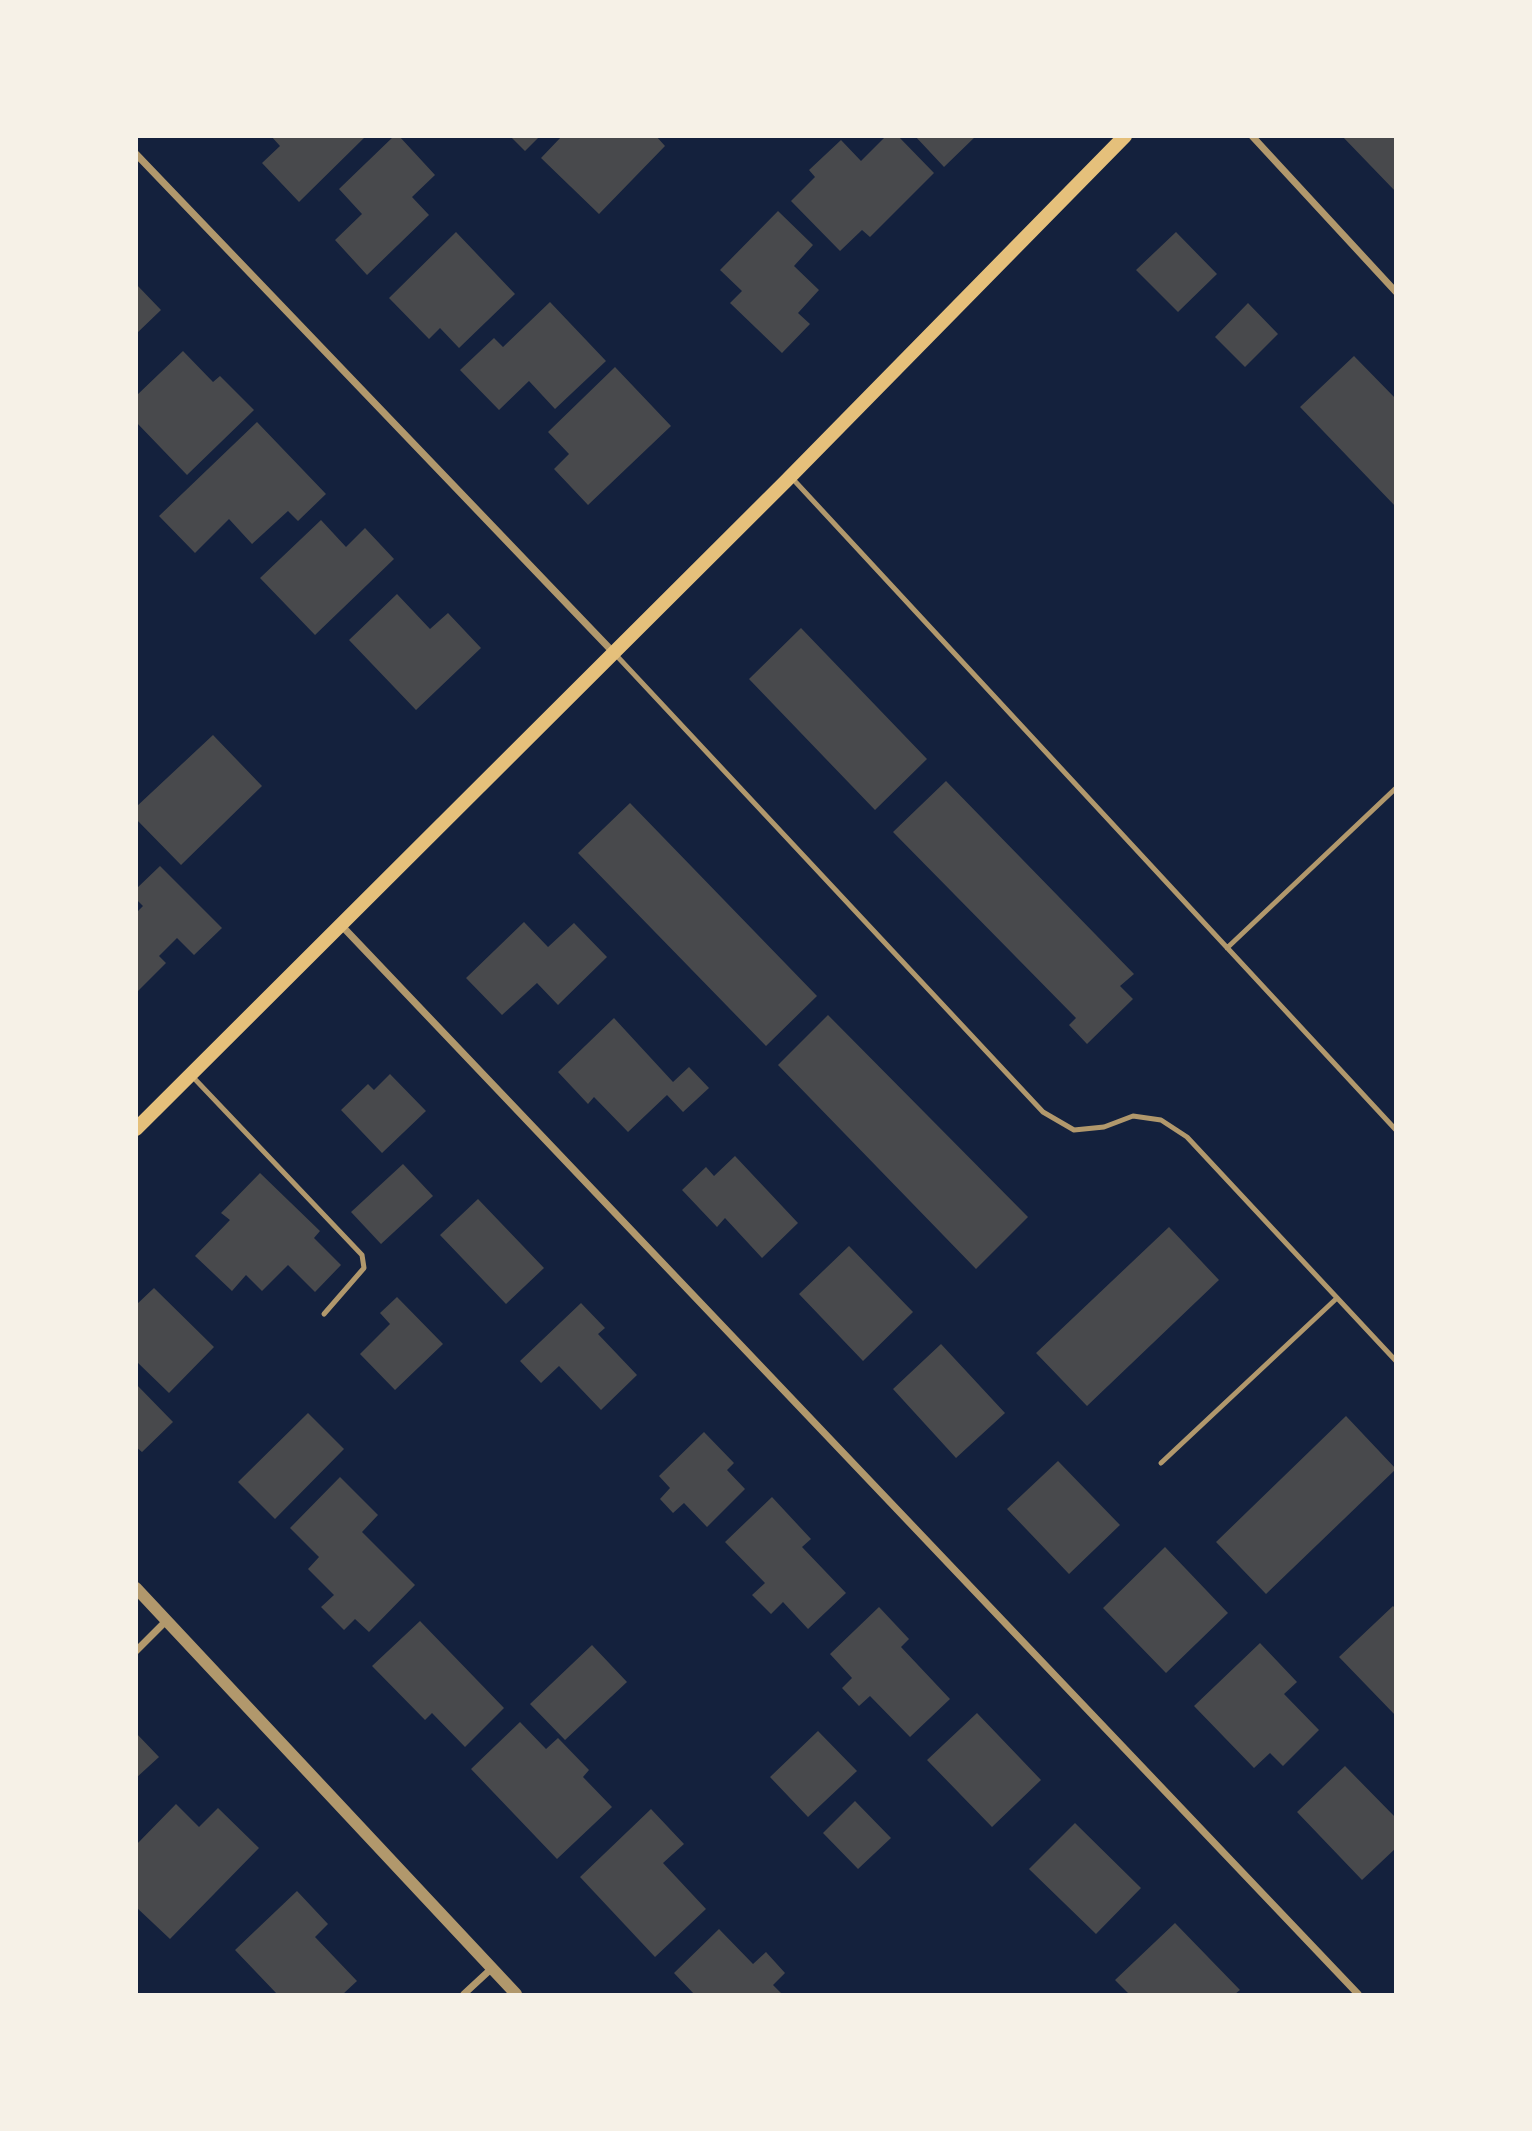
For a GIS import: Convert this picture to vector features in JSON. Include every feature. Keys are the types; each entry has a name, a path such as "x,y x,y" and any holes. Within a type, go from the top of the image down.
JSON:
{"main road":[{"path":"136,1129 790,476 1125,136"}],"street":[{"path":"1252,136 1395,292"},
{"path":"136,154 613,652"},
{"path":"341,925 1358,1994"},
{"path":"136,1588 516,1994"},
{"path":"136,1651 167,1620"},
{"path":"464,1994 491,1969"}],"lane":[{"path":"790,476 1395,1130"},
{"path":"613,652 1044,1112 1074,1130 1104,1127 1133,1116 1161,1120 1188,1137 1395,1361"},
{"path":"1227,948 1395,788"},
{"path":"191,1075 362,1255 365,1268 324,1314"},
{"path":"1161,1463 1337,1298"}],"building":[{"path":"271,136 366,136 299,202 262,163 280,146"},
{"path":"394,136 399,136 435,175 412,197 429,215 367,275 335,240 362,214 339,189"},
{"path":"510,136 540,136 525,151"},
{"path":"562,136 656,136 665,146 599,214 541,158"},
{"path":"886,136 898,136 934,173 870,237 862,230 840,251 791,201 815,177 809,170 841,140 861,161"},
{"path":"915,136 976,136 944,167"},
{"path":"1342,136 1396,136 1396,192"},
{"path":"778,211 813,245 794,266 819,290 798,313 810,324 782,353 730,303 742,291 720,270"},
{"path":"456,232 515,294 459,348 440,328 429,339 389,298"},
{"path":"1176,232 1217,274 1178,312 1136,270"},
{"path":"136,284 161,310 136,334"},
{"path":"550,302 606,361 555,409 529,381 499,410 460,370 494,338 503,347"},
{"path":"1248,303 1278,334 1245,367 1215,337"},
{"path":"183,351 213,382 220,376 254,410 187,475 136,422 136,396"},
{"path":"1354,356 1396,399 1396,507 1300,407"},
{"path":"615,367 671,426 588,505 554,469 569,454 548,432"},
{"path":"257,422 326,494 298,521 288,511 252,544 229,519 195,553 159,516"},
{"path":"321,520 346,547 365,528 394,559 315,635 260,578"},
{"path":"397,594 430,629 448,613 481,648 416,710 349,640"},
{"path":"801,628 927,759 875,810 749,679"},
{"path":"213,735 262,786 181,865 136,819 136,807"},
{"path":"946,781 1134,974 1120,986 1133,999 1087,1044 1069,1025 1076,1018 893,832"},
{"path":"630,803 817,996 766,1046 578,853"},
{"path":"160,866 222,928 194,955 177,938 159,956 166,963 136,993 136,913 143,906 136,899 136,889"},
{"path":"524,922 548,947 574,923 607,957 558,1005 537,983 502,1015 466,978"},
{"path":"828,1015 1028,1217 976,1269 778,1065"},
{"path":"614,1018 673,1082 689,1067 709,1088 683,1112 667,1095 628,1132 594,1097 588,1104 558,1072"},
{"path":"390,1074 426,1111 382,1153 341,1110 368,1084 374,1090"},
{"path":"735,1156 798,1223 762,1258 725,1218 717,1227 682,1190 706,1167 714,1176"},
{"path":"403,1164 433,1196 381,1244 351,1212"},
{"path":"260,1173 320,1231 314,1238 341,1265 315,1292 288,1265 262,1291 246,1275 232,1291 195,1256 230,1220 221,1213"},
{"path":"478,1199 544,1268 506,1304 440,1235"},
{"path":"1169,1227 1219,1280 1087,1406 1036,1353"},
{"path":"849,1246 913,1312 863,1361 799,1294"},
{"path":"154,1288 214,1347 169,1393 136,1361 136,1305"},
{"path":"397,1297 443,1344 395,1390 360,1354 390,1324 380,1313"},
{"path":"581,1303 605,1328 598,1334 637,1375 601,1410 559,1366 541,1383 520,1361"},
{"path":"941,1344 1005,1413 956,1458 893,1389"},
{"path":"136,1384 173,1422 142,1452 136,1447"},
{"path":"308,1413 344,1449 275,1519 238,1482"},
{"path":"1346,1416 1396,1469 1266,1594 1216,1542"},
{"path":"704,1432 734,1463 727,1470 745,1489 707,1527 684,1503 673,1513 660,1499 670,1488 659,1476"},
{"path":"1058,1461 1120,1525 1069,1574 1007,1509"},
{"path":"340,1477 378,1515 362,1532 415,1585 369,1632 355,1619 344,1630 321,1607 334,1595 308,1569 319,1557 290,1528"},
{"path":"772,1497 811,1539 802,1547 846,1593 808,1629 783,1602 771,1614 752,1595 765,1583 725,1542"},
{"path":"1165,1547 1228,1613 1166,1673 1103,1608"},
{"path":"1393,1606 1396,1609 1396,1716 1339,1657"},
{"path":"879,1607 909,1639 901,1647 950,1699 910,1737 870,1696 859,1706 842,1688 852,1678 830,1654"},
{"path":"420,1621 504,1708 465,1747 432,1713 425,1720 372,1666"},
{"path":"1260,1643 1297,1682 1284,1694 1319,1730 1283,1766 1270,1753 1254,1768 1194,1706"},
{"path":"592,1645 627,1682 565,1740 530,1704"},
{"path":"977,1713 1041,1780 992,1827 927,1760"},
{"path":"520,1722 546,1749 558,1738 589,1770 583,1777 612,1807 557,1859 471,1769"},
{"path":"818,1731 857,1771 808,1817 770,1777"},
{"path":"136,1733 159,1757 136,1778"},
{"path":"1345,1766 1396,1818 1396,1848 1362,1880 1297,1812"},
{"path":"855,1801 891,1838 858,1869 823,1833"},
{"path":"176,1804 199,1827 218,1808 259,1848 170,1939 136,1907 136,1845"},
{"path":"651,1809 684,1844 663,1863 706,1909 655,1957 580,1877"},
{"path":"1075,1823 1141,1888 1096,1934 1029,1869"},
{"path":"297,1891 328,1924 315,1937 357,1981 343,1994 277,1994 235,1950"},
{"path":"1175,1923 1240,1990 1235,1994 1129,1994 1115,1980"},
{"path":"719,1929 753,1964 766,1952 785,1973 773,1985 782,1994 694,1994 674,1973"}]}
